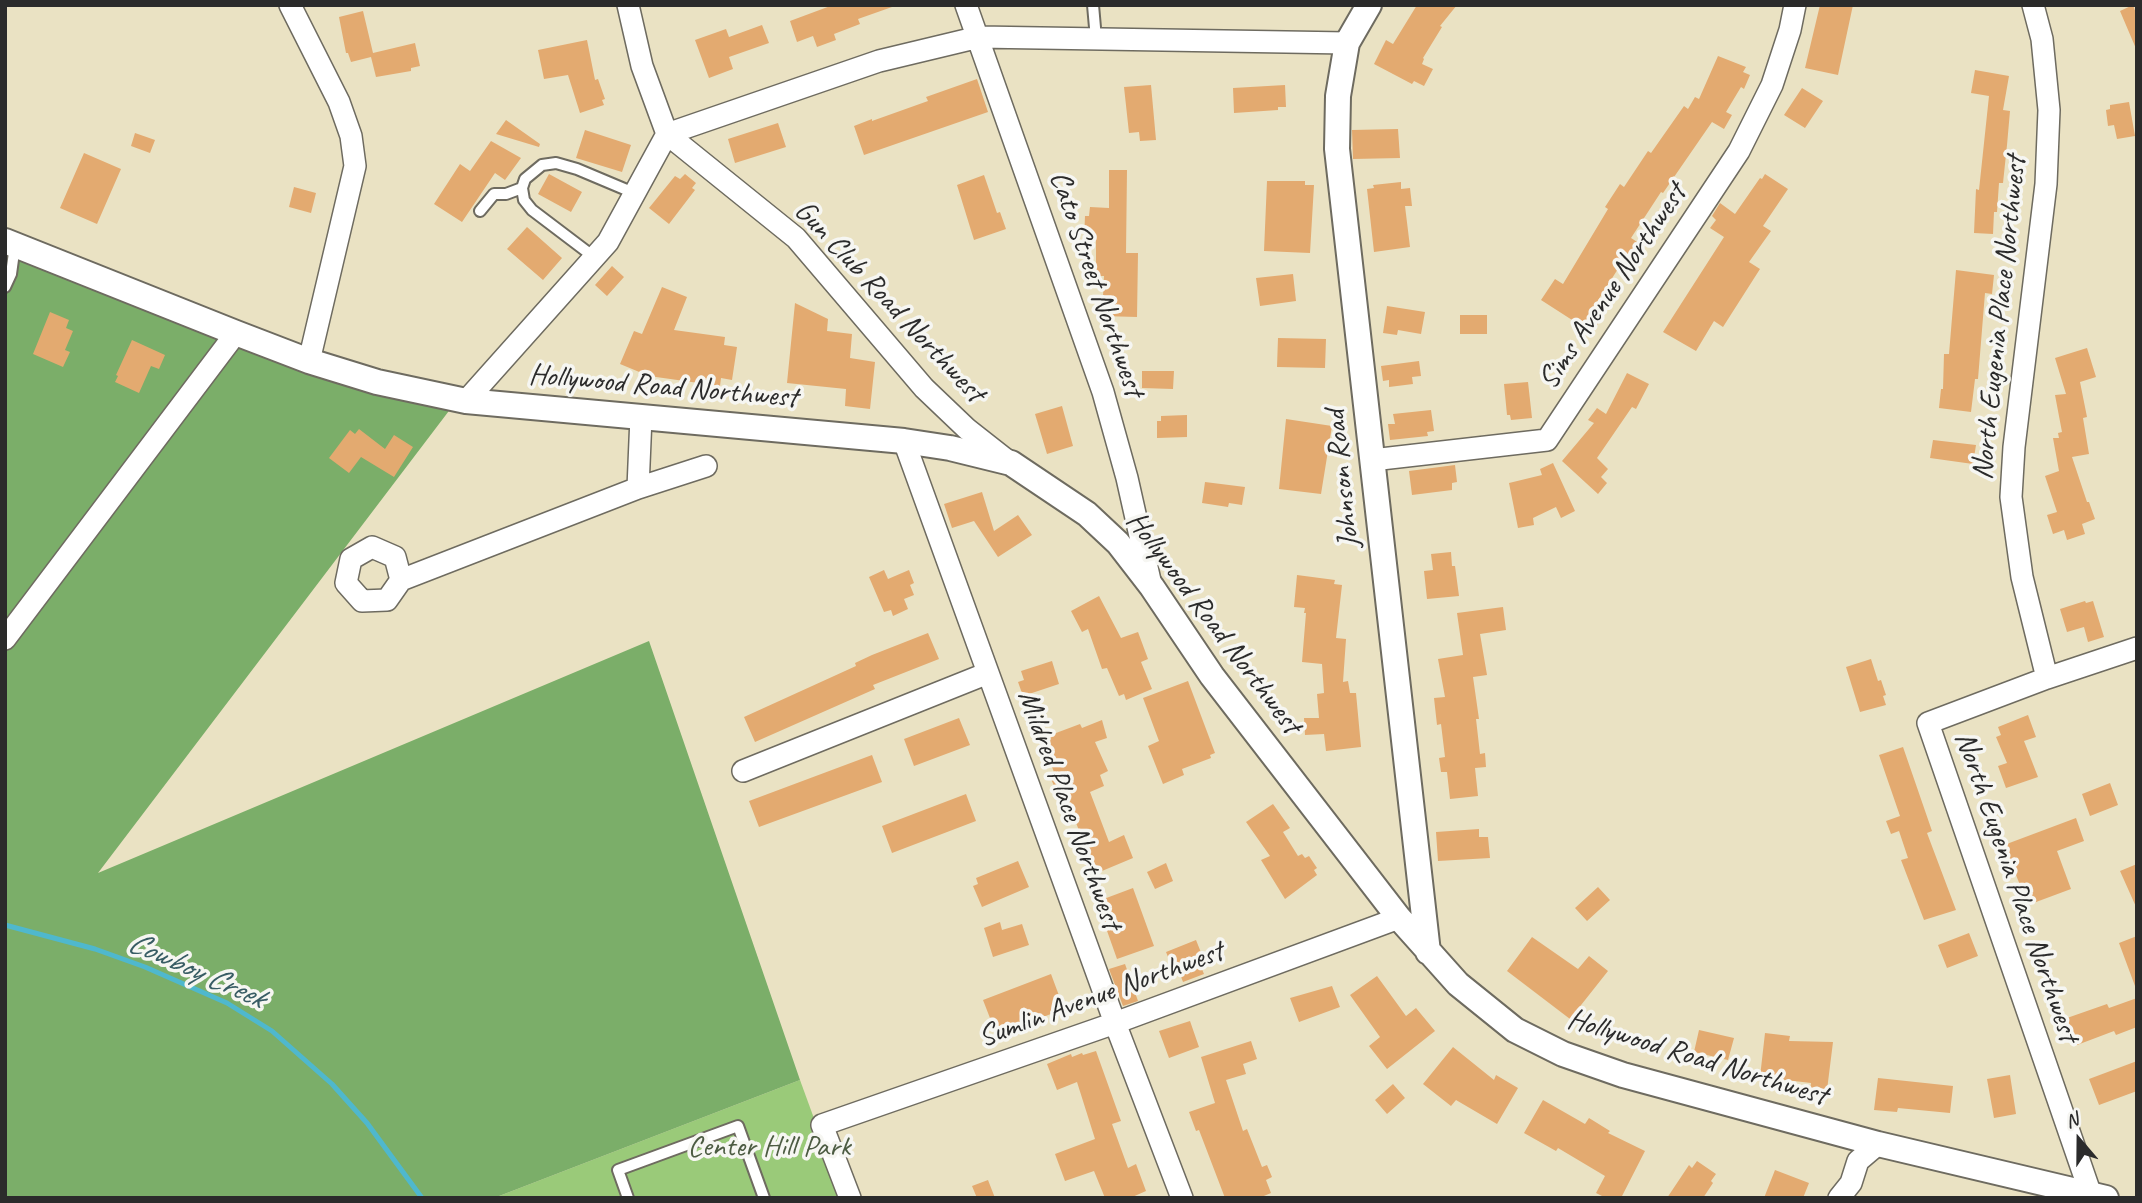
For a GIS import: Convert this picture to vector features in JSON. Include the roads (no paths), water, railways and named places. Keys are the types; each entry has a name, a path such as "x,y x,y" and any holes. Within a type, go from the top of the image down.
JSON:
{"street":[{"path":"289,5 339,102 351,136 355,166 309,360"},
{"path":"628,5 642,66 667,134"},
{"name":"Cato Street Northwest","path":"966,5 1103,391 1127,478 1152,587"},
{"name":"Johnson Road","path":"1369,5 1347,43 1338,96 1337,149 1428,952"},
{"name":"Sims Avenue Northwest","path":"1373,460 1547,440 1739,151 1772,85 1790,30 1795,5"},
{"name":"North Eugenia Place Northwest","path":"2032,5 2042,38 2049,110 2046,184 2014,447 2011,497 2022,577 2047,678 1928,723 2096,1196"},
{"path":"466,401 608,242 667,134 879,61 979,37 1347,43"},
{"name":"Gun Club Road Northwest","path":"667,134 796,238 924,388 967,429 1011,463"},
{"name":"Hollywood Road Northwest","path":"10,243 236,333 377,382 466,401 904,441 950,448 1011,463 1087,514 1118,543 1152,587 1212,676 1399,918 1458,984 1515,1031 1563,1054 1623,1075 1878,1144 2096,1196"},
{"path":"5,639 236,333"},
{"path":"638,488 641,417"},
{"name":"Mildred Place Northwest","path":"904,441 1115,1023 1182,1198"},
{"path":"401,580 638,488 705,466"},
{"path":"2047,678 2137,648"},
{"path":"743,771 988,673"},
{"name":"Sumlin Avenue Northwest","path":"850,1198 822,1125 1115,1023 1399,918"},
{"path":"1839,1198 1851,1183 1858,1161 1878,1144"}],"lane":[{"path":"1094,5 1096,39"},
{"path":"594,257 532,210 524,200 522,188 525,178 542,164 556,163 578,169 635,193"},
{"path":"480,211 494,194 506,194 522,188"},
{"path":"5,287 11,274 10,243"},
{"path":"628,1198 618,1170 738,1126 764,1198"}],"waterway":[{"name":"Cowboy Creek","path":"5,925 95,949 145,967 227,1003 272,1031 332,1084 367,1123 422,1198"}],"park label":[{"name":"Center Hill Park","path":"769,1147"}]}
